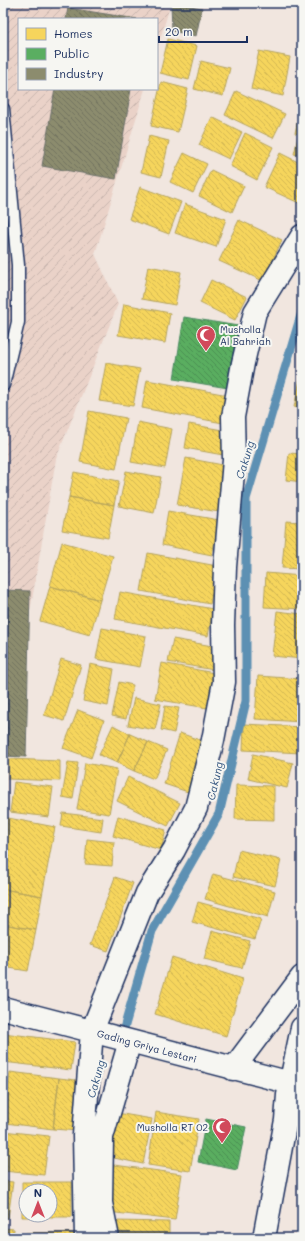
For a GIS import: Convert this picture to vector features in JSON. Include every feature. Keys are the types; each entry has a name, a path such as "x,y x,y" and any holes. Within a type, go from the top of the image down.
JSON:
{"street":[{"path":"86,1238 84,1135 95,1032 147,893 174,850 196,808 213,740 224,682 224,610 234,460 233,417 243,363 255,312 302,236"},
{"path":"233,1069 302,977"},
{"name":"Gading Griya Lestari","path":"3,1008 291,1083"},
{"path":"264,1238 302,1028"},
{"path":"108,1238 101,1203 102,1137 127,1040"}],"lane":[{"path":"3,109 18,265 18,322 3,385"}],"shaded area":[{"path":"3,3 171,3 158,46 158,18 18,18 18,90 145,90 95,254 118,304 56,459 11,723 3,724"}],"building: Homes":[{"path":"168,39 197,46 189,80 160,73"},
{"path":"259,51 290,57 283,96 251,89"},
{"path":"201,61 230,68 223,96 194,89"},
{"path":"161,82 188,89 178,132 151,126"},
{"path":"302,83 302,102 298,101"},
{"path":"236,91 285,114 273,138 225,115"},
{"path":"301,107 302,108 302,135 295,133"},
{"path":"212,117 242,132 229,159 199,145"},
{"path":"245,133 273,147 257,180 230,166"},
{"path":"149,136 169,141 161,177 141,172"},
{"path":"298,137 302,138 302,156 294,154"},
{"path":"184,153 207,164 193,193 170,182"},
{"path":"280,153 302,164 302,197 299,203 264,187"},
{"path":"211,170 244,186 232,212 199,196"},
{"path":"140,187 181,202 169,234 129,219"},
{"path":"185,204 226,219 216,247 175,233"},
{"path":"239,220 282,240 263,281 219,261"},
{"path":"148,266 181,272 175,305 142,299"},
{"path":"211,280 247,297 235,320 200,303"},
{"path":"124,304 170,313 165,343 118,335"},
{"path":"106,363 140,369 133,406 99,401"},
{"path":"147,380 228,395 223,423 142,408"},
{"path":"300,380 302,381 302,409 294,407"},
{"path":"89,411 126,418 116,469 80,462"},
{"path":"138,422 172,429 165,468 131,462"},
{"path":"189,424 228,431 223,455 185,448"},
{"path":"289,453 302,454 302,482 286,480"},
{"path":"186,458 228,466 219,512 177,505"},
{"path":"126,471 161,477 154,513 119,506"},
{"path":"74,472 119,481 114,505 69,497"},
{"path":"69,497 114,505 108,538 62,530"},
{"path":"168,511 219,520 212,555 162,545"},
{"path":"286,521 302,522 302,569 282,568"},
{"path":"62,542 113,556 100,600 50,586"},
{"path":"148,553 217,566 210,604 141,591"},
{"path":"266,573 302,576 302,609 264,607"},
{"path":"50,586 100,600 90,635 40,621"},
{"path":"120,592 213,609 208,636 115,619"},
{"path":"277,611 302,614 302,659 272,656"},
{"path":"102,628 146,636 140,667 96,659"},
{"path":"173,639 218,647 214,670 168,662"},
{"path":"61,659 81,665 64,721 44,715"},
{"path":"162,663 214,673 207,708 155,699"},
{"path":"90,664 114,669 108,706 83,701"},
{"path":"258,676 302,679 302,722 255,719"},
{"path":"119,682 133,685 126,719 112,716"},
{"path":"134,698 161,704 155,730 128,725"},
{"path":"165,706 179,708 174,733 161,730"},
{"path":"78,710 104,720 91,758 63,748"},
{"path":"244,724 302,727 301,753 243,750"},
{"path":"113,725 130,734 117,763 99,755"},
{"path":"180,733 205,742 188,792 164,784"},
{"path":"130,734 148,742 134,771 117,763"},
{"path":"148,742 167,750 154,779 134,771"},
{"path":"253,754 293,763 287,788 248,779"},
{"path":"9,759 60,761 60,781 8,779"},
{"path":"68,762 78,763 73,799 62,797"},
{"path":"85,763 117,769 109,814 77,809"},
{"path":"128,777 180,803 168,826 117,801"},
{"path":"14,782 53,787 49,817 10,812"},
{"path":"236,785 274,786 274,820 235,819"},
{"path":"63,813 103,818 101,832 61,826"},
{"path":"118,816 166,830 161,850 113,836"},
{"path":"3,817 55,827 42,896 3,889"},
{"path":"87,839 114,842 112,866 85,864"},
{"path":"239,850 281,860 275,886 233,877"},
{"path":"213,874 275,891 268,917 205,899"},
{"path":"115,877 133,883 108,951 90,945"},
{"path":"3,889 42,896 36,930 3,924"},
{"path":"198,902 261,919 255,939 192,922"},
{"path":"3,924 36,930 28,971 3,967"},
{"path":"212,931 250,941 242,968 204,959"},
{"path":"172,957 243,979 226,1036 155,1014"},
{"path":"3,1033 75,1042 71,1070 3,1062"},
{"path":"10,1072 59,1078 53,1129 5,1123"},
{"path":"59,1078 84,1081 78,1131 53,1129"},
{"path":"156,1112 199,1119 190,1171 148,1165"},
{"path":"117,1113 152,1119 143,1164 109,1157"},
{"path":"3,1131 49,1136 44,1175 3,1171"},
{"path":"114,1165 182,1174 175,1220 108,1212"},
{"path":"3,1181 13,1182 8,1218 3,1217"},
{"path":"22,1182 72,1182 72,1217 58,1217 58,1183"},
{"path":"300,1217 302,1218 302,1238 300,1238"},
{"path":"116,1221 169,1222 169,1238 116,1238"},
{"path":"3,1228 14,1229 13,1238 3,1238"},
{"path":"26,1233 74,1233 74,1238 26,1238"}],"building: Public":[{"name":"Musholla Al Bahriah","path":"184,317 238,326 228,388 174,379"},
{"name":"Musholla RT 02","path":"206,1119 246,1127 237,1170 198,1162"}],"building: Industry":[{"path":"171,3 202,8 196,36 172,31"},
{"path":"68,8 131,18 66,18"},
{"path":"55,90 131,90 116,179 42,166"},
{"path":"3,590 30,591 26,757 3,756"}],"waterway":[{"name":"Cakung","path":"121,1039 152,931 219,814 246,701 246,499 302,312"}],"place":[{"name":"Musholla Al Bahriah","path":"206,352"},
{"name":"Musholla RT 02","path":"222,1144"}]}
